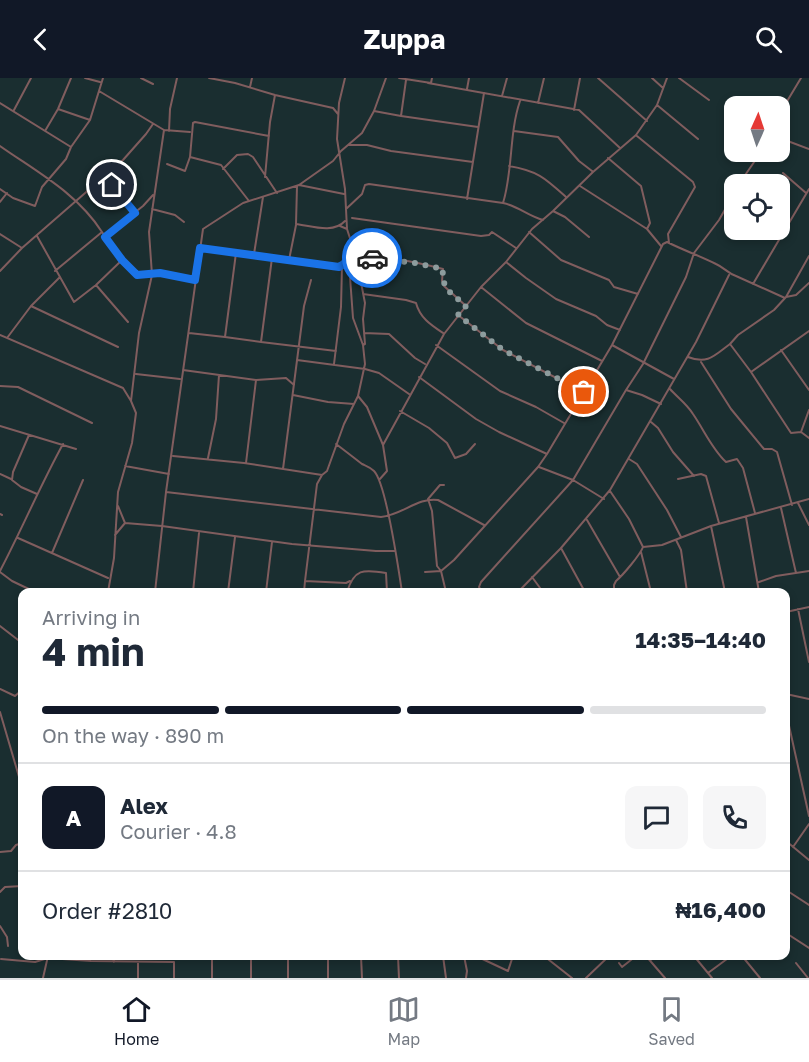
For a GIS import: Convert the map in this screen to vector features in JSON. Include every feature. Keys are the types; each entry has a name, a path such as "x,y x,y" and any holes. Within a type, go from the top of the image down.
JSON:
{"street":[{"path":"14,110 31,78"},
{"path":"45,131 58,109 71,78"},
{"path":"85,78 101,82"},
{"path":"0,189 13,198 35,206 42,187 66,159 71,147 90,120 103,78"},
{"path":"141,78 153,84"},
{"path":"169,131 170,109 177,78"},
{"path":"209,78 333,108 338,114"},
{"path":"250,87 252,78"},
{"path":"345,78 338,114 339,153 347,229 356,257 365,303 363,319 365,344 363,345"},
{"path":"155,588 166,492 203,229 222,215 249,201 298,186 326,166 362,133 374,111 386,78"},
{"path":"399,78 431,83"},
{"path":"432,78 431,83 428,83 579,110 620,149"},
{"path":"467,89 469,78"},
{"path":"502,96 507,78"},
{"path":"538,103 544,78"},
{"path":"574,110 580,78"},
{"path":"598,78 647,121"},
{"path":"652,78 663,88"},
{"path":"383,445 436,345 458,315 506,262 529,232 636,135 657,105 667,78"},
{"path":"680,78 708,100"},
{"path":"790,96 801,78"},
{"path":"401,116 406,80"},
{"path":"99,91 164,130 191,132"},
{"path":"467,199 484,93"},
{"path":"265,177 275,95"},
{"path":"503,203 520,101"},
{"path":"0,103 71,147"},
{"path":"333,108 339,103"},
{"path":"657,105 698,139"},
{"path":"58,109 90,120"},
{"path":"374,111 478,127"},
{"path":"167,164 185,171 190,157 191,132 195,122 269,136"},
{"path":"0,271 22,248 137,146 153,124"},
{"path":"131,401 136,374 139,333 152,275 148,232 164,130"},
{"path":"514,131 558,137 579,161 593,172"},
{"path":"636,135 693,182 695,187 668,234 669,243"},
{"path":"790,142 809,149"},
{"path":"349,145 473,162"},
{"path":"0,146 49,178 89,214 122,260 137,275 160,273 195,280"},
{"path":"223,169 237,155 248,154 253,157 277,193"},
{"path":"190,157 221,165 249,201"},
{"path":"608,158 641,186 650,223 647,228"},
{"path":"509,166 528,169 547,178 567,197"},
{"path":"783,173 807,194"},
{"path":"104,176 135,213"},
{"path":"346,209 362,194 365,185 369,184 513,205 534,218 543,220"},
{"path":"298,186 344,194"},
{"path":"289,260 296,224 298,186"},
{"path":"580,186 647,228 661,246"},
{"path":"753,284 809,189"},
{"path":"0,202 7,193"},
{"path":"105,237 154,194"},
{"path":"254,255 264,197"},
{"path":"152,209 175,215 184,222"},
{"path":"553,211 565,217 589,237"},
{"path":"480,588 481,582 573,480 644,364 686,277 694,253 724,211"},
{"path":"352,218 481,236 489,235 492,231 516,248"},
{"path":"340,226 346,220"},
{"path":"296,224 326,228 340,226 347,229"},
{"path":"55,271 102,232"},
{"path":"529,232 561,260 609,280 614,287 638,294"},
{"path":"0,234 22,248"},
{"path":"37,236 74,302 122,260"},
{"path":"425,572 441,571 472,542 484,525 538,467 612,345 665,242 720,265 729,275 785,298 796,295 809,284"},
{"path":"200,248 342,266"},
{"path":"225,337 236,253"},
{"path":"701,362 709,359 774,310 785,298 809,256"},
{"path":"334,364 341,307 342,266 346,261 356,257 401,261 443,269 444,286 466,306"},
{"path":"261,342 272,258"},
{"path":"304,588 317,484 327,471 336,444 358,396 364,369 363,345 353,318 350,277 346,261"},
{"path":"506,262 556,299 596,316 607,325 620,330"},
{"path":"522,588 561,548 610,490 696,342 729,275"},
{"path":"6,338 31,306 60,277"},
{"path":"283,469 304,306 311,280"},
{"path":"96,285 128,322"},
{"path":"481,287 526,323 602,362"},
{"path":"363,294 416,303 419,313 428,323 444,334"},
{"path":"31,306 118,347"},
{"path":"458,315 503,350 584,392"},
{"path":"751,372 809,331"},
{"path":"189,333 336,351"},
{"path":"364,333 389,334 426,364"},
{"path":"0,335 123,388 131,401 136,413 132,443 117,504 114,558 108,588"},
{"path":"730,344 791,433 801,432 809,438"},
{"path":"436,345 500,391 536,407 565,424"},
{"path":"612,345 674,379"},
{"path":"781,350 809,390"},
{"path":"687,356 701,362 731,409 764,449 777,452 792,505"},
{"path":"297,360 334,364 379,373 410,394"},
{"path":"183,370 256,380 286,378 294,386"},
{"path":"136,374 182,380"},
{"path":"208,459 216,419 219,375"},
{"path":"419,377 476,419 547,454"},
{"path":"246,464 256,380"},
{"path":"0,387 6,385 18,387 92,423"},
{"path":"670,388 693,414 720,457 726,462 737,459 743,468 756,514"},
{"path":"627,390 642,394 661,404"},
{"path":"293,395 328,402 354,404"},
{"path":"358,396 370,413 383,445 387,471 379,480"},
{"path":"801,432 809,410"},
{"path":"400,411 423,424 447,443 455,458 466,454 475,444"},
{"path":"651,422 694,476"},
{"path":"0,426 76,449"},
{"path":"12,480 28,435"},
{"path":"27,588 12,581 0,571 63,444"},
{"path":"336,444 375,471 388,516 402,588"},
{"path":"171,456 322,475"},
{"path":"629,459 638,464 681,537"},
{"path":"125,466 169,474"},
{"path":"538,467 573,480 603,499"},
{"path":"0,474 37,494"},
{"path":"678,479 701,474 706,476 719,524"},
{"path":"52,553 83,480"},
{"path":"166,492 253,503 266,502 291,508 314,508 388,516 400,513 428,499 440,485 444,484"},
{"path":"610,490 644,547"},
{"path":"428,499 438,500 484,525"},
{"path":"428,499 432,511 437,566 441,571 445,588"},
{"path":"644,547 657,546 711,526 798,504 809,499"},
{"path":"117,504 125,523"},
{"path":"798,504 809,525"},
{"path":"781,508 796,573"},
{"path":"746,517 759,588"},
{"path":"586,520 620,577"},
{"path":"125,523 272,542 394,551"},
{"path":"115,536 125,523"},
{"path":"711,526 724,588"},
{"path":"193,588 199,532"},
{"path":"229,588 235,537"},
{"path":"18,538 109,578"},
{"path":"676,540 681,550 686,588"},
{"path":"266,588 272,542"},
{"path":"614,588 644,547"},
{"path":"561,548 583,588"},
{"path":"641,552 650,588"},
{"path":"305,581 346,584 364,570 386,573 387,588"},
{"path":"759,582 776,576 809,571"},
{"path":"532,578 540,588"},
{"path":"347,588 350,581"},
{"path":"790,611 809,608"},
{"path":"798,609 809,662"},
{"path":"0,626 18,640"},
{"path":"0,689 15,696 18,693"},
{"path":"790,695 809,699"},
{"path":"0,712 18,774"},
{"path":"790,730 809,814"},
{"path":"809,824 791,846 809,860"},
{"path":"0,852 11,851 18,844"},
{"path":"0,892 4,887 18,886"},
{"path":"790,893 809,906"},
{"path":"0,926 7,936 8,946"},
{"path":"790,936 809,948"},
{"path":"1,959 41,962 44,960"},
{"path":"43,978 47,960"},
{"path":"88,960 174,962 174,978"},
{"path":"212,960 212,978"},
{"path":"250,960 251,978"},
{"path":"288,960 288,978"},
{"path":"328,960 328,978"},
{"path":"361,960 362,978"},
{"path":"398,960 399,978"},
{"path":"444,960 446,978"},
{"path":"465,960 466,978"},
{"path":"485,960 508,971 512,960"},
{"path":"549,960 572,978"},
{"path":"586,978 605,960"},
{"path":"619,963 622,967 631,960"},
{"path":"650,960 665,978"},
{"path":"697,960 712,978"},
{"path":"708,973 726,960"},
{"path":"745,960 760,978"},
{"path":"138,962 138,978"},
{"path":"796,963 808,978"}],"way so far":[{"path":"372,258 443,269 444,286 466,306 458,315 503,350 584,392"}],"route":[{"path":"112,185 135,213 105,237 122,260 137,275 160,273 195,280 200,248 339,267 356,257 372,258"}]}
